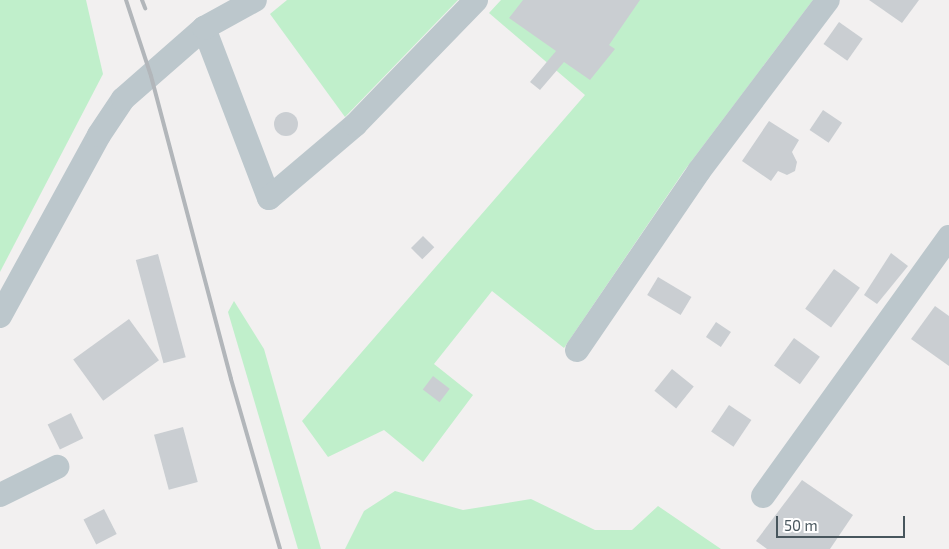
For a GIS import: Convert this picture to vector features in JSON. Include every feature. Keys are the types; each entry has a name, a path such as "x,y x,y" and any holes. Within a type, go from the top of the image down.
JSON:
{"street":[{"path":"0,316 99,135 124,99 204,28 256,0"},
{"path":"204,28 269,198 355,125 476,0"},
{"path":"577,350 699,171 828,0"},
{"path":"762,496 949,236"},
{"path":"0,496 57,467"}],"green space":[{"path":"0,0 86,0 103,74 0,272"},
{"path":"287,0 458,0 345,117 270,14"},
{"path":"501,0 813,0 684,171 564,348 492,291 434,364 473,395 423,462 384,430 328,457 302,421 585,95 489,13"},
{"path":"234,301 264,349 321,549 298,549 228,312"},
{"path":"395,491 463,510 531,499 595,530 632,530 658,506 721,549 345,549 364,511"}],"building":[{"path":"523,0 640,0 609,45 615,49 590,80 564,62 540,90 530,82 556,51 509,18"},
{"path":"869,0 919,0 902,23"},
{"path":"839,22 863,39 847,61 824,44"},
{"path":"823,110 842,123 829,143 810,130"},
{"path":"286,112 295,115 298,124 295,133 286,136 277,133 274,124 277,115"},
{"path":"769,121 799,140 792,152 797,162 795,171 787,175 778,171 771,181 742,161"},
{"path":"423,236 434,247 422,259 411,248"},
{"path":"891,253 908,266 877,304 864,295"},
{"path":"158,254 186,357 163,363 136,260"},
{"path":"834,269 860,288 831,327 805,309"},
{"path":"658,277 691,297 681,315 647,295"},
{"path":"935,306 949,316 949,366 911,339"},
{"path":"129,319 159,360 103,401 73,360"},
{"path":"716,322 731,332 721,347 706,337"},
{"path":"794,338 820,357 800,384 774,366"},
{"path":"672,369 694,387 676,408 654,391"},
{"path":"433,376 450,389 440,402 423,390"},
{"path":"729,405 751,420 733,447 711,432"},
{"path":"71,413 83,438 60,450 48,424"},
{"path":"183,427 198,482 169,490 154,435"},
{"path":"802,480 853,515 830,549 767,549 756,541"},
{"path":"104,509 117,534 96,544 84,519"}],"railway":[{"path":"126,0 151,76 231,379 280,549"},
{"path":"142,0 145,8"}]}
